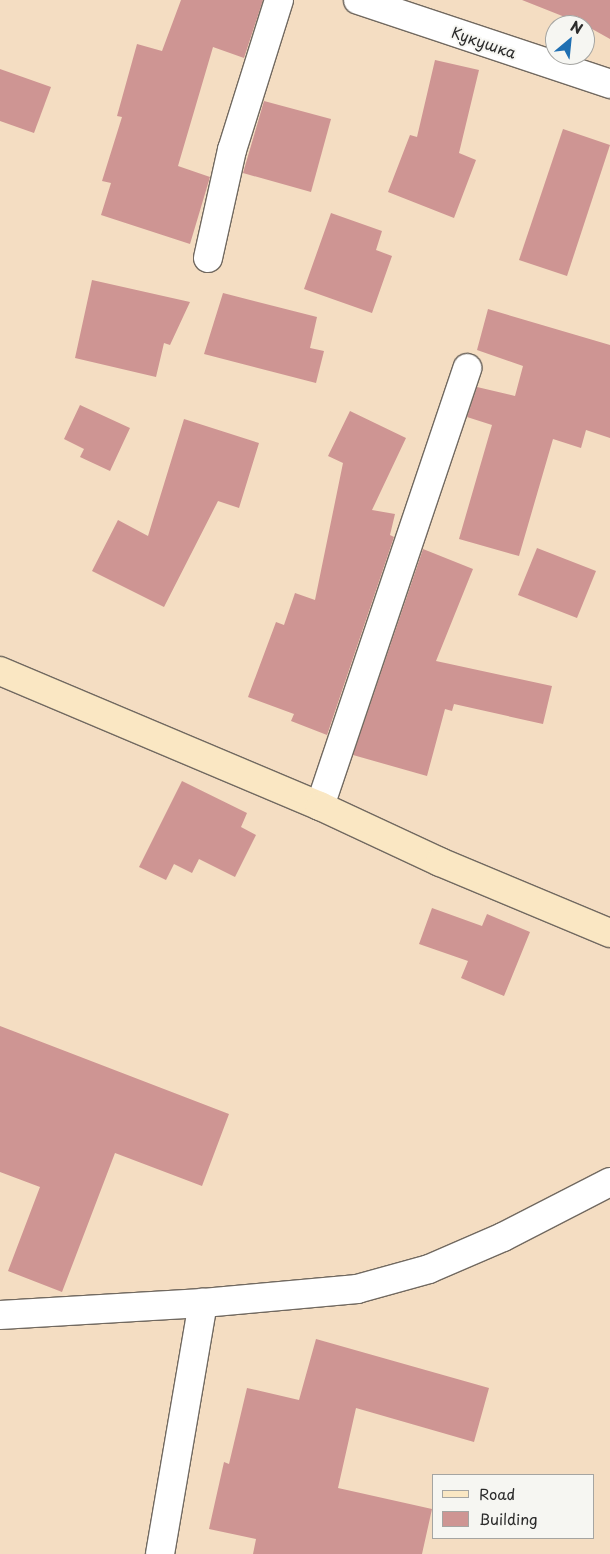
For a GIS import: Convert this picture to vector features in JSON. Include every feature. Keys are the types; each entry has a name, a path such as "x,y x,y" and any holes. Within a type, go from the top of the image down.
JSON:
{"main road":[{"path":"0,671 320,806 440,862 610,933"}],"street":[{"path":"208,258 232,150 279,0"},
{"name":"Кукушка","path":"358,0 610,84"},
{"path":"320,806 467,368"},
{"path":"0,1315 203,1303 357,1289 429,1269 503,1237 610,1182"},
{"path":"160,1554 203,1303"}],"building":[{"path":"181,0 263,0 244,58 213,47 178,166 210,177 190,244 101,215 111,183 102,181 122,117 117,116 137,44 162,51"},
{"path":"522,0 610,0 610,39 595,31 595,15 560,15"},
{"path":"435,60 479,70 459,153 476,160 454,218 388,192 410,135 417,137"},
{"path":"0,69 51,87 34,133 0,121"},
{"path":"264,101 331,119 311,192 243,173"},
{"path":"563,129 610,145 567,276 519,260"},
{"path":"331,213 382,231 376,250 392,256 372,313 304,289"},
{"path":"92,280 190,302 170,345 164,343 156,377 75,358"},
{"path":"223,293 317,317 310,348 324,351 316,383 204,354"},
{"path":"488,309 610,345 610,438 586,430 581,448 553,439 519,556 459,539 492,425 467,417 477,387 515,396 523,366 477,350"},
{"path":"80,405 130,428 110,471 80,457 84,449 64,439"},
{"path":"350,411 406,438 372,510 395,514 390,535 394,537 327,735 291,721 294,714 248,697 276,622 284,625 295,593 315,600 343,463 328,456"},
{"path":"184,419 259,443 239,508 218,501 164,607 92,571 118,520 148,536"},
{"path":"537,548 596,571 577,618 518,595"},
{"path":"423,549 473,569 436,661 552,686 543,724 454,704 452,711 445,709 427,776 353,755"},
{"path":"182,781 247,813 241,827 256,835 235,877 199,859 192,873 174,864 166,880 139,867"},
{"path":"432,908 482,926 487,914 530,932 504,996 461,978 468,961 419,944"},
{"path":"0,1026 229,1114 202,1186 115,1153 62,1292 8,1271 40,1187 0,1172"},
{"path":"316,1339 489,1388 474,1442 356,1408 338,1488 432,1509 422,1554 253,1554 256,1539 209,1529 224,1462 229,1464 247,1388 299,1400"}]}
